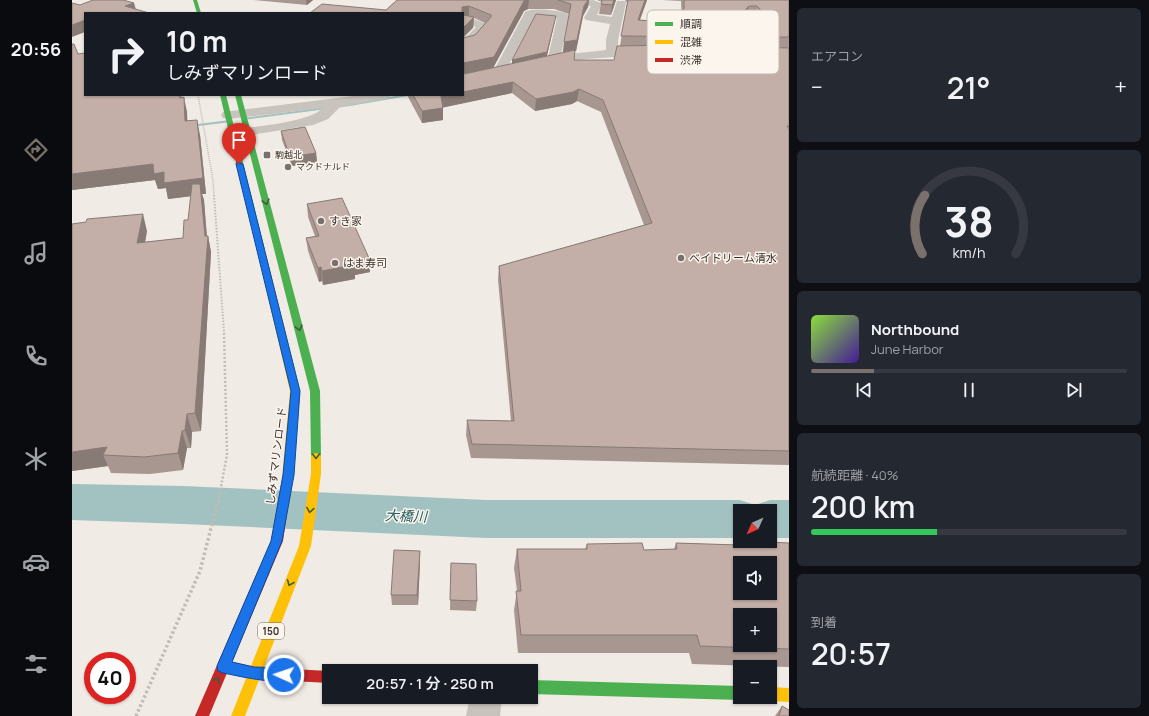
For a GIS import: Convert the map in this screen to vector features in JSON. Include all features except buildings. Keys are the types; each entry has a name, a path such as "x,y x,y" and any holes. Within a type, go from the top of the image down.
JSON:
{"main road":[{"path":"195,0 200,12"},
{"name":"しみずマリンロード","path":"202,716 276,541 288,475 296,391 223,96"},
{"name":"150","path":"238,96 315,391 316,474 305,546 238,716"},
{"path":"223,666 254,673 322,677"},
{"path":"538,687 733,693"},
{"path":"777,694 789,695"}],"street":[{"path":"552,2 592,3 597,5 590,18 616,21"},
{"path":"612,52 612,40 621,3"},
{"path":"499,72 531,12 563,15 554,60"},
{"path":"464,22 468,20 483,26 469,42 464,44"},
{"path":"534,64 585,54 647,51"},
{"path":"485,75 513,69"},
{"path":"230,123 378,96"},
{"path":"245,121 308,122 323,116 338,103"},
{"path":"483,716 485,704"}],"path":[{"path":"136,716 200,571 217,508 227,455 224,328 213,180 198,96"}],"waterway":[{"path":"243,119 350,105 402,96"},
{"path":"190,126 230,121"},
{"name":"大橋川","path":"72,502 184,505 486,519 733,519"},
{"name":"大橋川","path":"777,519 789,519"}],"traffic: fast":[{"path":"195,0 199,12"},
{"path":"223,96 261,250"},
{"path":"238,96 315,391 316,457"},
{"path":"538,687 733,693"}],"traffic: slow":[{"path":"261,250 295,391 287,479"},
{"path":"238,716 305,546 316,474 316,457"},
{"path":"777,694 789,695"}],"traffic: jam":[{"path":"202,716 277,541 287,479"},
{"path":"223,666 255,673 322,677"}],"place":[{"name":"駒越北","path":"267,155"},
{"name":"マクドナルド","path":"288,167"},
{"name":"すき家","path":"321,221"},
{"name":"ベイドリーム清水","path":"681,258"},
{"name":"はま寿司","path":"335,263"}],"route":[{"path":"239,164 296,391 288,475 276,541 223,666 254,673 284,675"}]}
